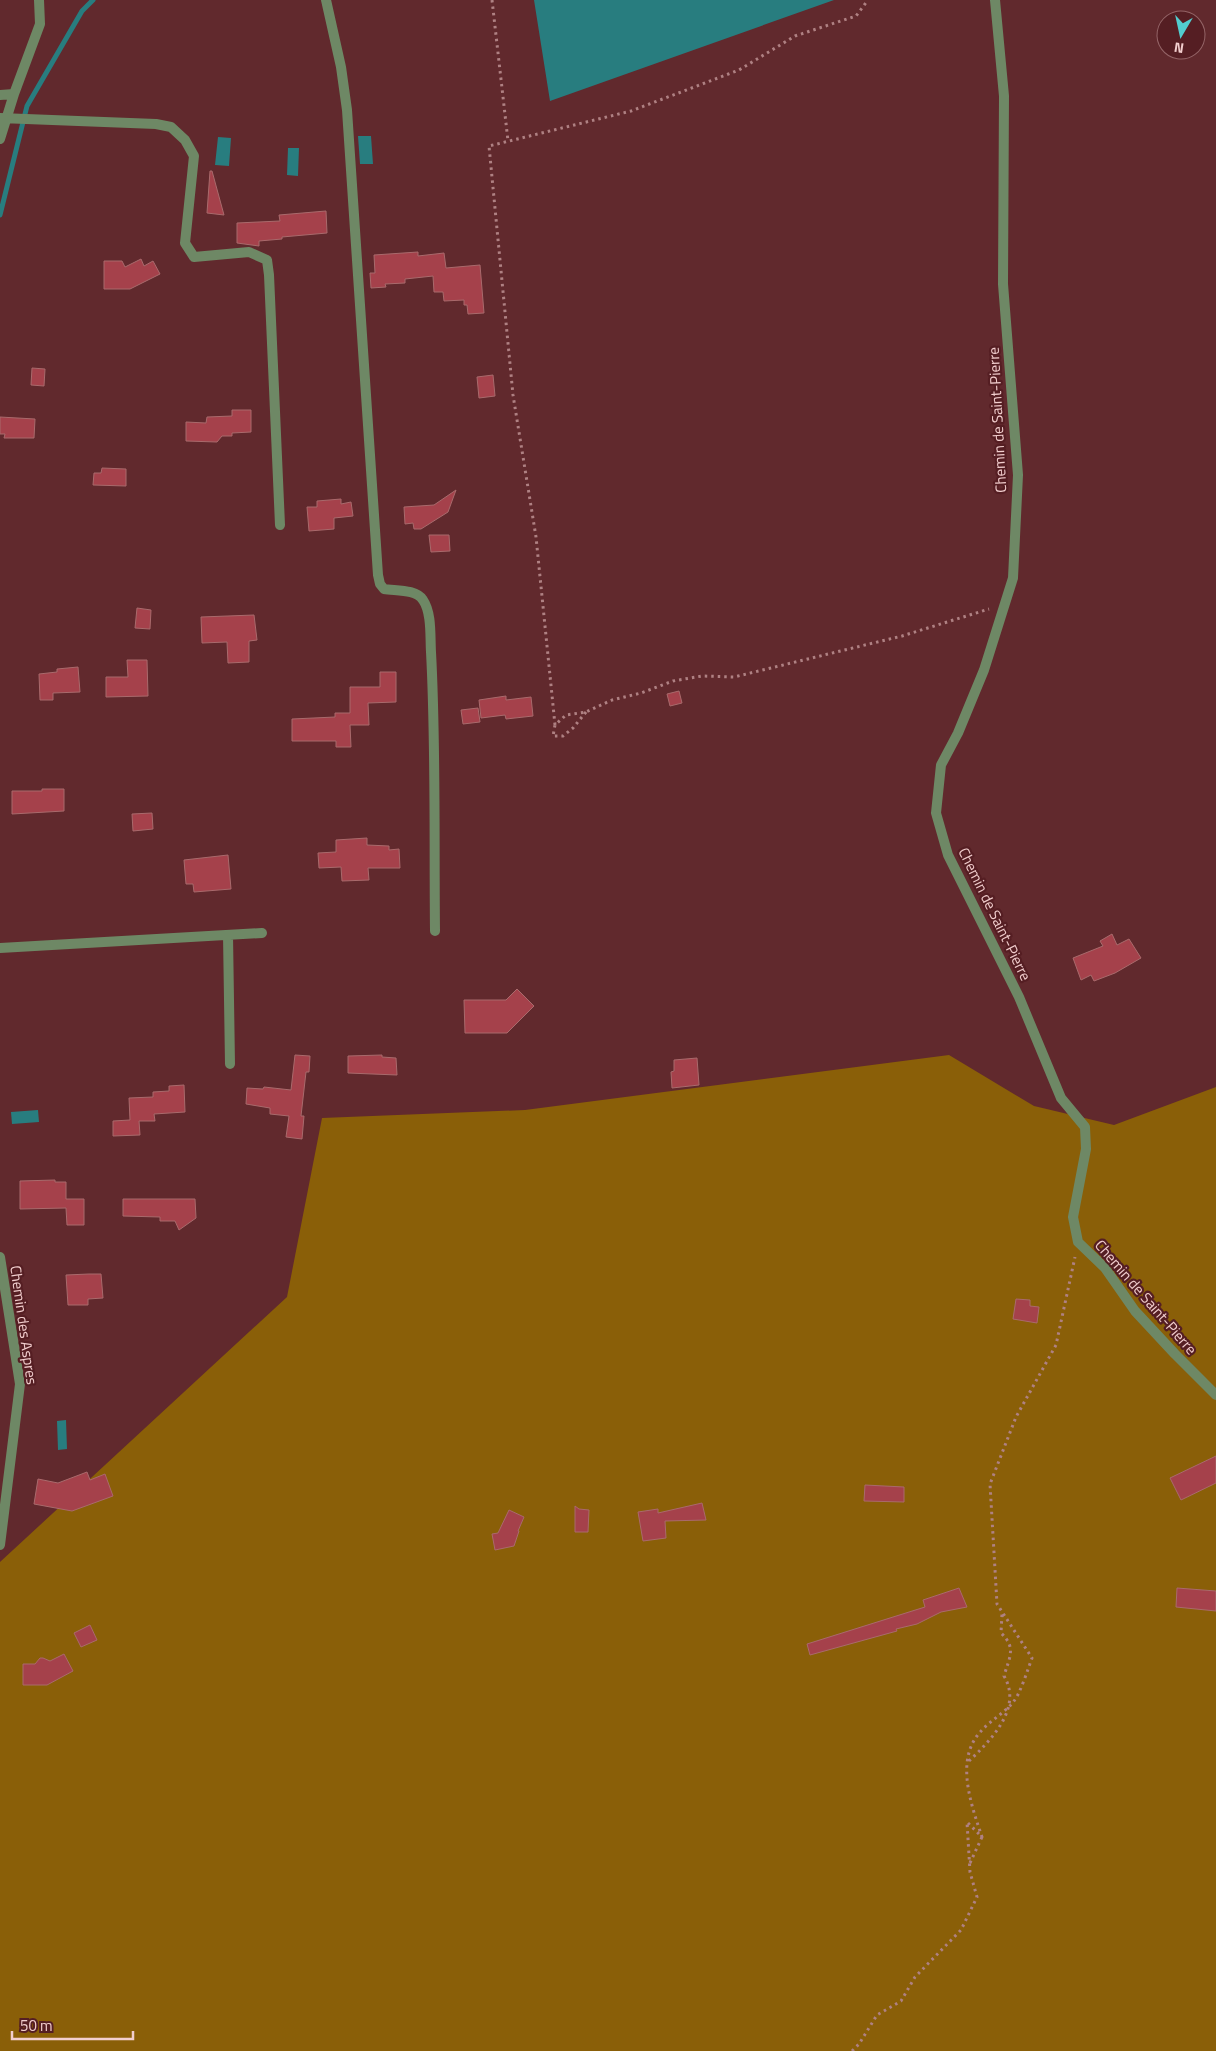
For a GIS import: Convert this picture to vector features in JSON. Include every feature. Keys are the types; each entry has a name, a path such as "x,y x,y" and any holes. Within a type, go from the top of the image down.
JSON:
{"street":[{"path":"0,139 4,118 40,24 39,0"},
{"path":"326,0 341,67 347,110 378,575 380,584 384,589 417,593 423,599 427,608 429,621 432,675 435,931"},
{"name":"Chemin de Saint-Pierre","path":"995,0 1004,96 1003,284 1018,475 1013,578 984,670 958,733 940,765 936,813 948,855 1019,997 1061,1098 1084,1127 1086,1149 1073,1217 1078,1242 1105,1268 1135,1311 1216,1395"},
{"path":"0,95 14,94"},
{"path":"4,118 170,126 185,140 194,156 185,244 194,257 248,252 267,260 270,284 280,525"},
{"path":"0,948 262,932"},
{"path":"228,935 230,1064"},
{"name":"Chemin des Aspres","path":"0,1257 20,1384 0,1546"}],"path":[{"path":"492,0 508,141"},
{"path":"586,712 564,736 553,736 555,725 536,537 513,395 489,146 631,111 738,70 795,36 856,16 868,0"},
{"path":"555,725 566,715 586,712 612,700 641,693 672,681 702,676 734,677 902,636 1004,605"},
{"path":"969,1864 982,1837 973,1809 968,1777 968,1755 977,1736 1015,1700 1032,1658 997,1604 990,1484 1016,1417 1056,1345 1078,1242"},
{"path":"968,1762 988,1743 1006,1716 1010,1705 1010,1685 1004,1676 1012,1650 1009,1641 1001,1633 1002,1612"},
{"path":"852,2051 859,2044 878,2015 901,2001 915,1977 961,1930 977,1897 969,1864 967,1822 982,1837"}],"shaded area":[{"path":"949,1055 1034,1106 1114,1125 1216,1087 1216,2051 0,2051 0,1562 287,1297 322,1118 525,1110"}],"water":[{"path":"534,0 834,0 550,101"},
{"path":"358,136 371,136 373,164 360,164"},
{"path":"218,137 231,138 229,166 215,165"},
{"path":"288,148 299,148 298,176 287,175"},
{"path":"38,1110 39,1122 12,1124 11,1112"},
{"path":"66,1420 67,1449 58,1450 57,1421"}],"building":[{"path":"210,171 212,171 224,215 207,213"},
{"path":"326,211 327,233 259,241 259,246 237,243 237,223 280,221 279,215"},
{"path":"418,252 418,256 444,253 446,268 480,265 484,313 468,314 467,305 464,305 464,300 444,301 443,292 434,292 433,276 405,279 405,283 385,284 386,287 371,288 370,273 375,273 374,255"},
{"path":"141,259 144,266 153,261 160,274 130,289 104,289 104,261 122,261 125,267"},
{"path":"32,368 45,369 44,386 31,385"},
{"path":"493,375 495,396 479,398 477,377"},
{"path":"232,410 251,410 251,432 232,433 232,436 222,436 217,442 186,441 186,422 206,423 207,417 232,416"},
{"path":"0,417 35,419 34,438 4,438 5,434 0,434"},
{"path":"102,468 126,469 126,486 93,485 94,473 101,473"},
{"path":"456,490 448,512 421,529 414,529 413,523 405,524 404,507 434,505"},
{"path":"341,499 341,504 351,502 353,516 334,518 334,529 309,531 307,507 317,507 317,501"},
{"path":"429,535 449,535 450,551 431,552"},
{"path":"137,608 151,610 150,629 135,628"},
{"path":"254,615 257,640 249,641 249,662 228,663 227,642 202,643 201,617"},
{"path":"127,660 147,660 148,696 106,697 106,677 128,677"},
{"path":"78,667 80,692 53,693 53,700 40,700 39,674 57,672 57,669"},
{"path":"380,672 396,672 396,702 368,703 369,725 350,725 351,747 336,747 336,741 292,741 292,719 335,717 335,713 350,713 350,687 380,687"},
{"path":"679,691 682,703 670,706 667,694"},
{"path":"506,696 506,700 531,697 533,716 506,719 505,715 481,718 479,700"},
{"path":"478,708 480,722 463,724 461,710"},
{"path":"42,789 64,789 64,811 12,814 12,791 42,791"},
{"path":"152,813 153,829 133,831 132,814"},
{"path":"367,838 367,845 389,846 389,850 399,849 400,868 368,868 369,880 342,881 341,867 319,868 318,853 336,852 336,840"},
{"path":"228,855 231,889 194,892 193,884 186,884 184,860"},
{"path":"1112,934 1117,945 1129,939 1141,958 1115,973 1094,981 1091,975 1081,980 1073,958 1103,946 1100,941"},
{"path":"517,989 534,1006 507,1033 465,1033 464,1000 506,1000"},
{"path":"295,1055 310,1056 309,1072 306,1072 301,1116 304,1116 302,1139 286,1137 289,1116 270,1114 270,1108 246,1104 247,1088 263,1089 264,1087 291,1090"},
{"path":"382,1055 382,1057 396,1058 397,1075 348,1073 348,1056"},
{"path":"697,1058 699,1085 672,1088 671,1072 674,1071 674,1060"},
{"path":"184,1085 185,1112 154,1114 155,1121 139,1121 140,1135 113,1136 113,1121 130,1120 129,1098 153,1097 153,1092 169,1091 169,1086"},
{"path":"55,1180 55,1182 66,1182 66,1199 84,1199 84,1225 67,1225 66,1208 20,1209 20,1181"},
{"path":"123,1199 195,1199 196,1218 179,1230 175,1221 160,1221 160,1217 123,1216"},
{"path":"101,1274 103,1298 88,1299 88,1305 68,1305 66,1275"},
{"path":"1016,1299 1030,1300 1030,1306 1039,1307 1037,1323 1013,1319"},
{"path":"1216,1456 1216,1483 1181,1500 1170,1478"},
{"path":"87,1472 90,1480 105,1474 113,1496 72,1511 34,1504 38,1479 58,1483"},
{"path":"865,1485 904,1487 904,1502 864,1501"},
{"path":"702,1503 706,1520 665,1521 666,1538 643,1541 638,1512 658,1509 658,1513"},
{"path":"575,1506 579,1509 589,1510 588,1532 575,1532"},
{"path":"509,1510 524,1517 514,1546 495,1550 492,1534 498,1533"},
{"path":"959,1588 967,1607 941,1612 917,1624 896,1629 897,1631 810,1655 807,1644 925,1607 923,1600"},
{"path":"1177,1588 1216,1591 1216,1611 1176,1607"},
{"path":"90,1625 97,1640 81,1647 74,1633"},
{"path":"64,1654 73,1671 47,1685 23,1685 23,1664 35,1664 40,1658 50,1661"}],"waterway":[{"path":"0,215 27,106 82,11 93,0"}]}
